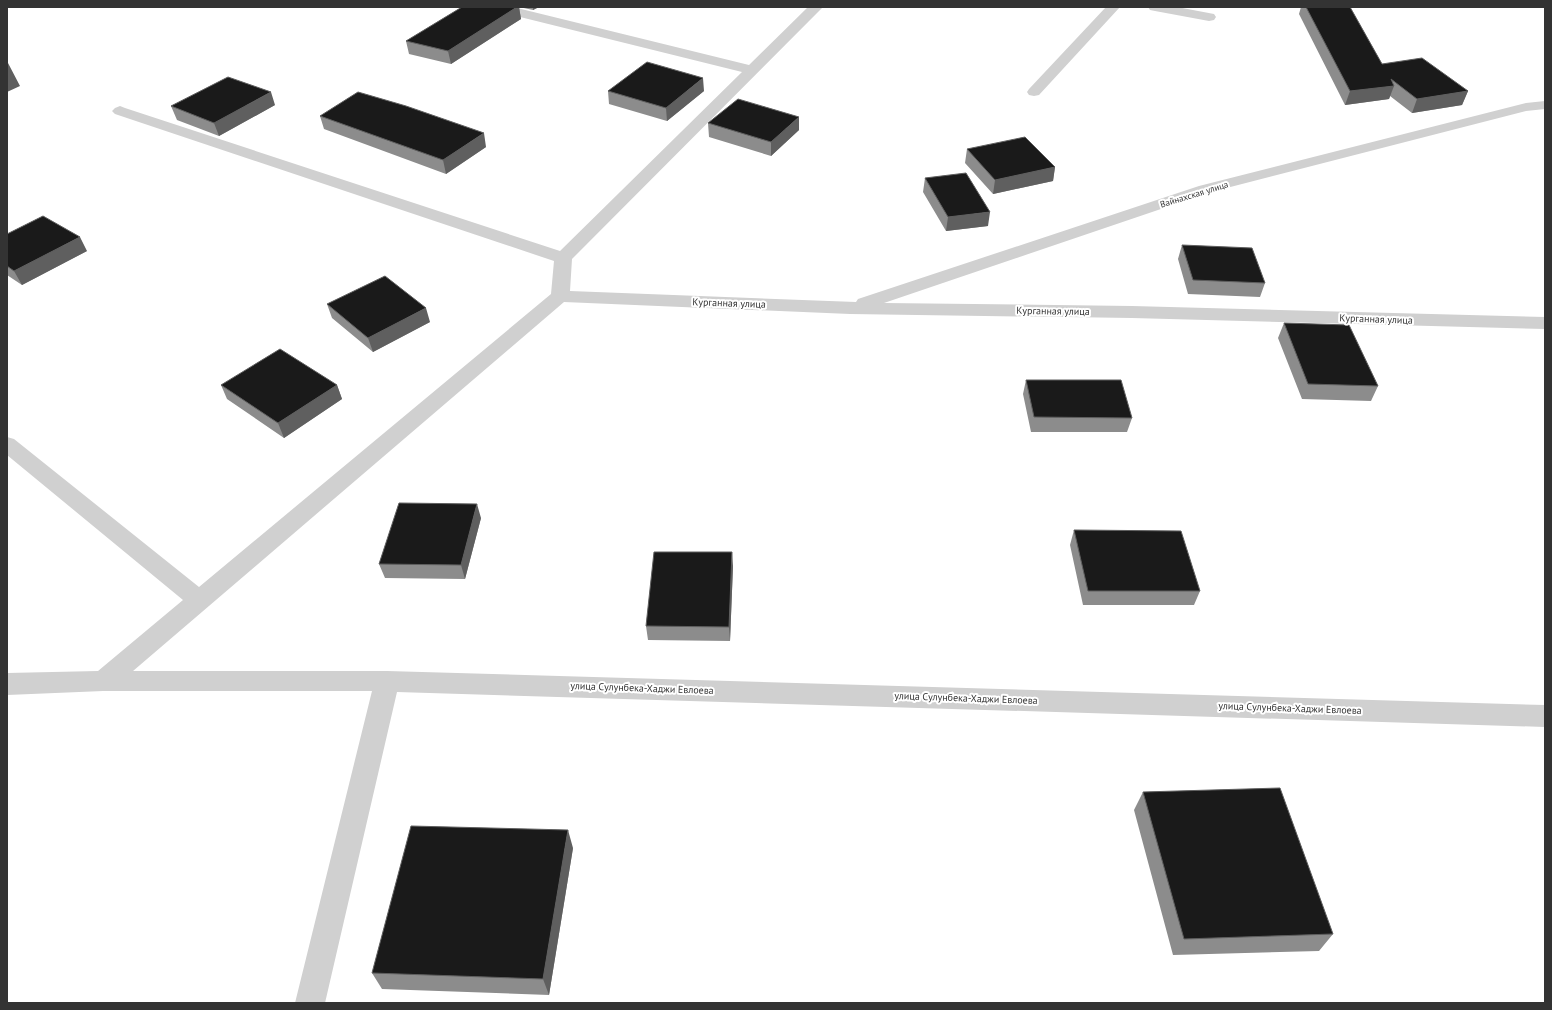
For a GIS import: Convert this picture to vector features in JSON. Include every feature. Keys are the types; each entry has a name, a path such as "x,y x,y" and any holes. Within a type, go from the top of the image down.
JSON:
{"street":[{"path":"497,7 752,70"},
{"path":"103,681 560,296 563,258 816,7"},
{"path":"1034,92 1113,7"},
{"path":"1155,7 1209,17"},
{"name":"Вайнахская улица","path":"850,308 1205,189 1526,107 1545,105"},
{"path":"120,111 563,258"},
{"name":"Курганная улица","path":"560,296 850,308 1132,312 1545,324"},
{"path":"7,444 199,600"},
{"name":"улица Сулунбека-Хаджи Евлоева","path":"7,684 103,681 387,681 1545,716"},
{"path":"310,1003 387,681"}],"building":[{"path":"462,7 517,7 448,51 406,41"},
{"path":"1306,7 1350,7 1382,64 1422,58 1468,91 1417,99 1391,79 1394,86 1350,91"},
{"path":"647,62 703,78 666,108 608,91"},
{"path":"228,77 271,92 214,123 171,106"},
{"path":"358,92 406,106 484,133 443,160 320,116"},
{"path":"738,99 799,117 771,142 708,123"},
{"path":"1025,137 1055,167 995,180 967,149"},
{"path":"966,173 990,212 948,217 925,178"},
{"path":"43,216 80,237 14,271 7,266 7,234"},
{"path":"1182,245 1252,248 1265,283 1193,280"},
{"path":"385,276 426,308 368,338 327,304"},
{"path":"1284,323 1349,325 1378,386 1308,384"},
{"path":"280,349 337,385 278,423 221,385"},
{"path":"1026,380 1121,380 1132,418 1034,417"},
{"path":"399,503 477,504 461,565 379,564"},
{"path":"1074,530 1181,531 1200,591 1088,591"},
{"path":"654,552 732,552 729,627 646,626"},
{"path":"1280,788 1333,934 1184,939 1143,792"},
{"path":"411,826 568,830 543,979 372,973"}]}
